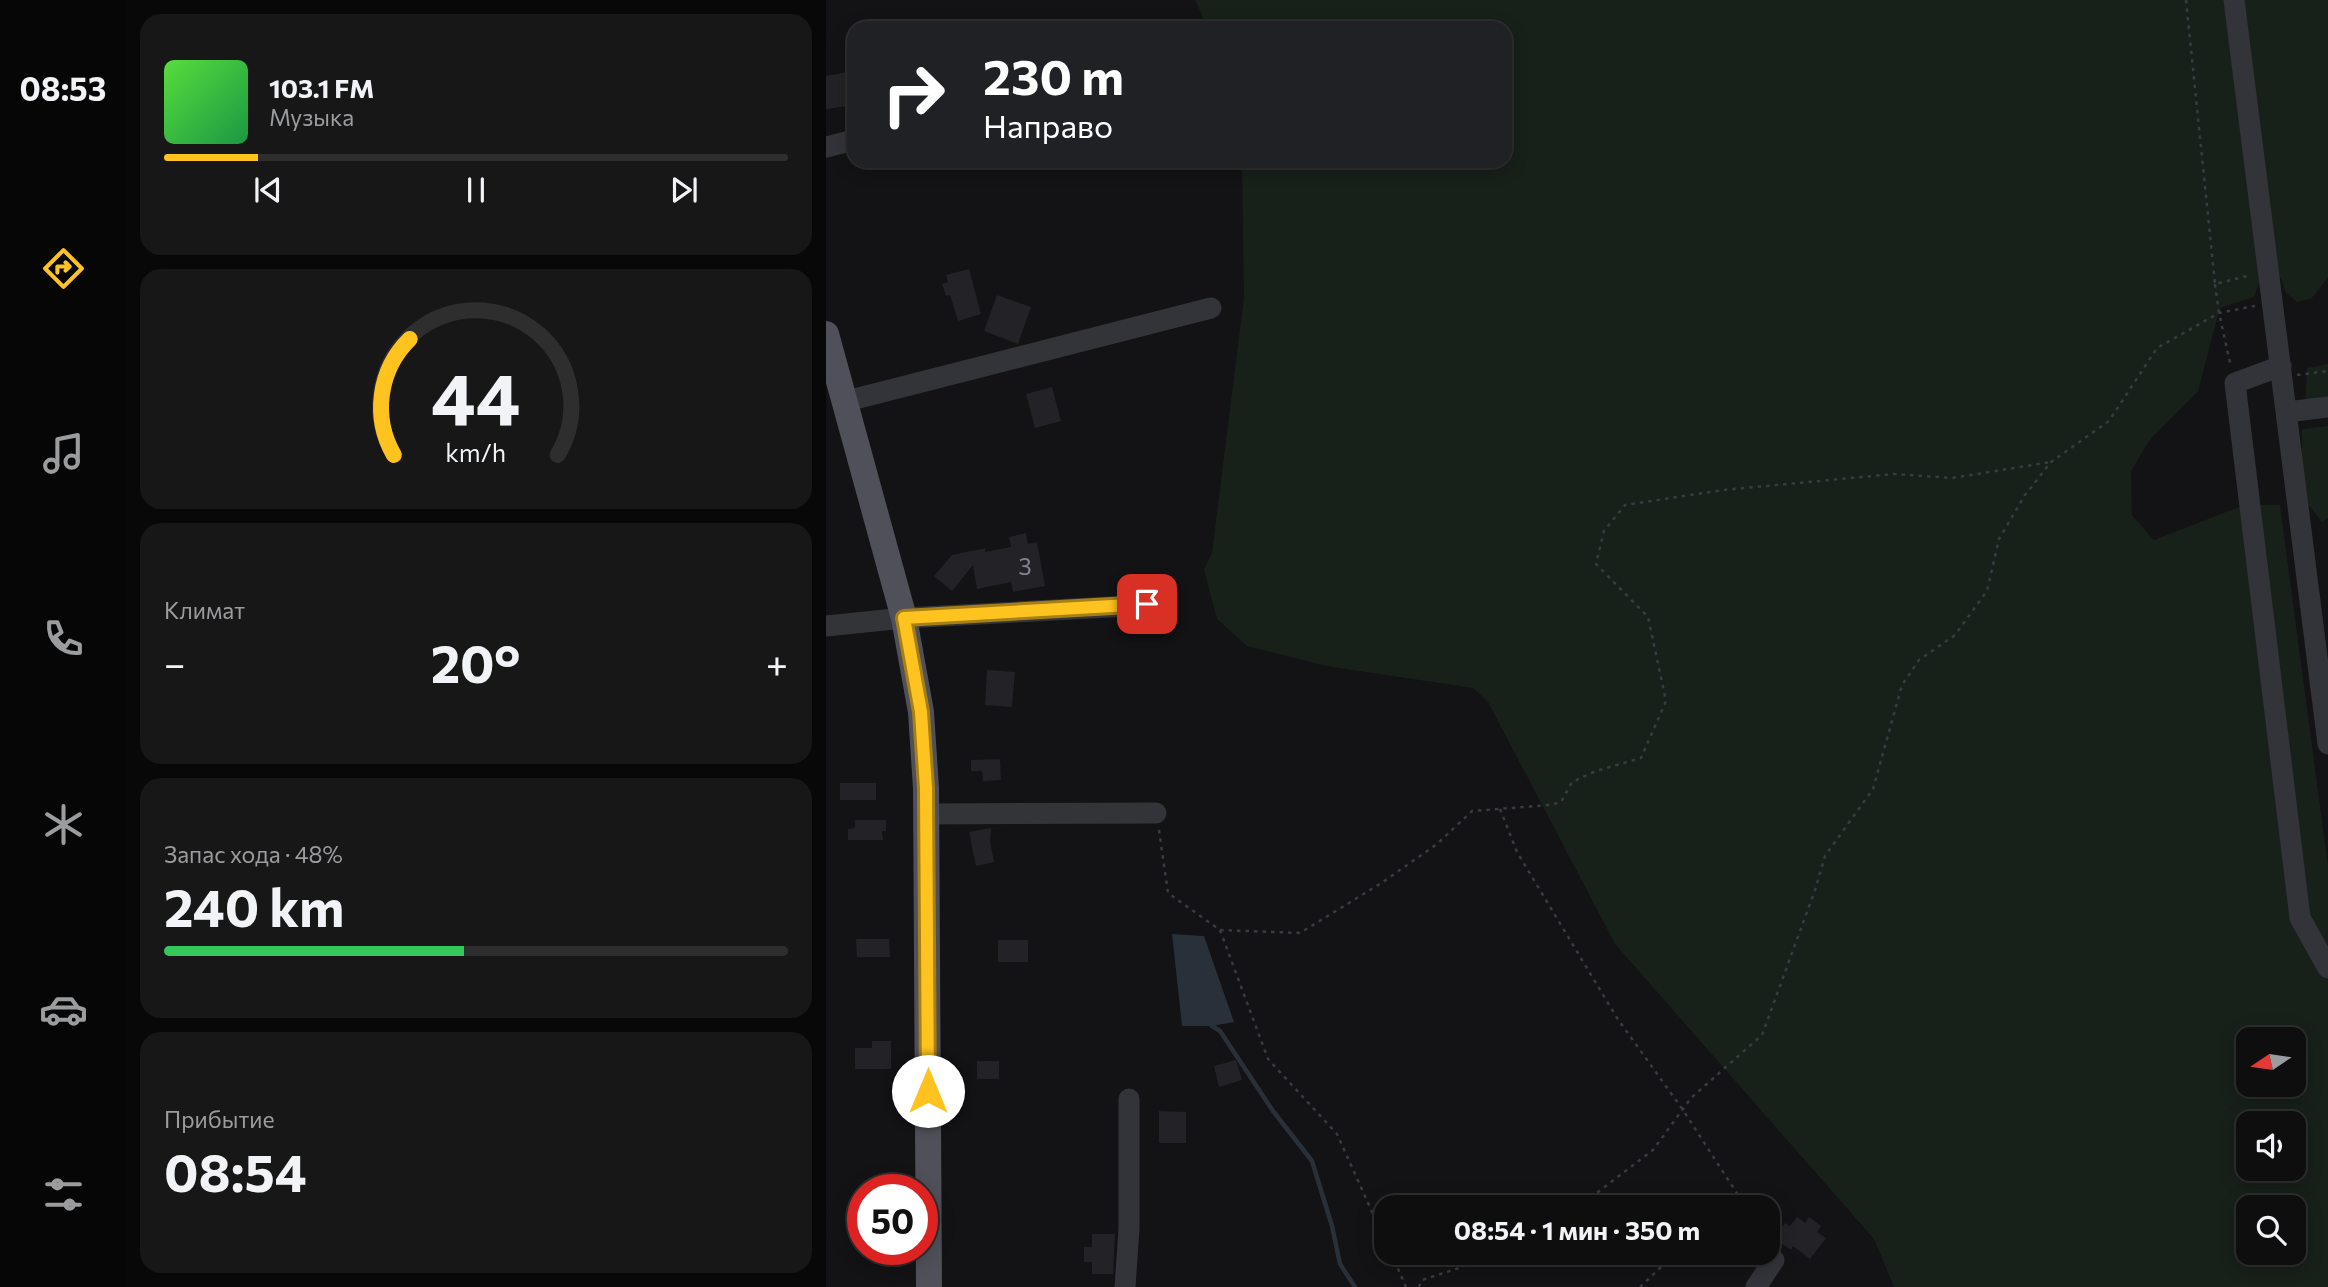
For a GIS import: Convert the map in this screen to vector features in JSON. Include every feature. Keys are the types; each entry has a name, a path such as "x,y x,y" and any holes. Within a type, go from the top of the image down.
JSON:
{"main road":[{"path":"826,334 904,618 921,712 926,814 929,1287"}],"street":[{"path":"2234,0 2328,744"},
{"path":"826,147 847,142"},
{"path":"843,402 1211,308"},
{"path":"2282,371 2235,383 2300,918 2328,968"},
{"path":"2287,412 2328,407"},
{"path":"826,626 904,618 1147,604"},
{"path":"926,814 1156,813"},
{"path":"1125,1287 1129,1229 1129,1100"},
{"path":"1756,1287 1771,1265"}],"path":[{"path":"2186,0 2218,313 2235,383"},
{"path":"2216,284 2268,271"},
{"path":"1594,1195 1653,1150 1691,1098 1762,1035 1825,856 1873,789 1902,685 1919,660 1955,635 1987,592 1999,539 2025,495 2051,462 2109,421 2157,348 2218,313 2272,303"},
{"path":"2282,371 2328,371"},
{"path":"1220,930 1300,933 1383,882 1437,844 1472,811 1550,806 1561,802 1572,782 1596,771 1641,758 1667,701 1648,617 1595,564 1604,531 1625,505 1723,491 1894,474 1952,478 2051,462"},
{"path":"1500,809 1517,852 1610,1007 1683,1110 1738,1195"},
{"path":"1156,813 1168,892 1220,930 1268,1059 1337,1134 1374,1216"},
{"path":"1396,1265 1406,1287"},
{"path":"1419,1287 1422,1280 1466,1265"},
{"path":"1640,1287 1663,1265"}],"shaded area":[{"path":"1195,0 2328,0 2328,278 2311,299 2297,302 2286,293 2281,278 2268,272 2261,278 2254,297 2220,308 2198,391 2151,438 2131,471 2132,515 2154,540 2244,505 2280,505 2328,866 2328,1287 1894,1287 1874,1239 1615,944 1488,702 1473,688 1326,666 1247,646 1217,619 1204,570 1212,552 1244,298 1242,168 1512,168 1512,21 1205,21"},
{"path":"2328,364 2328,409 2305,405 2307,368"},
{"path":"2328,426 2328,518 2322,522 2302,497 2302,429"},
{"path":"1172,934 1204,936 1234,1022 1212,1026 1182,1026"}],"building":[{"path":"847,72 847,106 826,109 826,76"},
{"path":"969,269 981,314 958,321 950,295 946,296 942,284 948,282 946,275"},
{"path":"997,295 1031,307 1018,344 984,331"},
{"path":"1052,387 1061,421 1035,428 1026,394"},
{"path":"1026,533 1028,544 1037,542 1045,586 1013,592 1011,582 977,589 973,565 952,591 934,576 952,555 986,548 985,552 1011,547 1009,537"},
{"path":"987,670 1015,672 1012,707 985,705"},
{"path":"1000,759 1001,780 983,781 982,771 971,771 971,760"},
{"path":"840,783 876,783 876,800 840,800"},
{"path":"855,820 886,820 886,831 882,831 883,840 848,840 848,829 855,828"},
{"path":"991,828 990,841 994,862 976,866 969,832"},
{"path":"856,939 889,939 890,957 857,957"},
{"path":"998,940 1028,940 1028,962 998,962"},
{"path":"872,1041 891,1041 891,1069 855,1069 855,1048 872,1048"},
{"path":"1236,1060 1242,1080 1219,1087 1214,1066"},
{"path":"977,1061 999,1061 999,1079 977,1079"},
{"path":"1159,1111 1186,1112 1186,1143 1159,1143"},
{"path":"1797,1217 1805,1223 1809,1217 1821,1226 1817,1232 1826,1238 1810,1259 1793,1246 1791,1250 1780,1242 1780,1230 1785,1223 1790,1226"},
{"path":"1092,1234 1115,1234 1113,1274 1092,1274 1092,1262 1084,1262 1084,1247 1092,1247"}],"waterway":[{"path":"1212,1026 1220,1031 1273,1111 1312,1161 1332,1226 1340,1264 1355,1287"}],"route":[{"path":"928,1091 926,788 921,712 904,618 1147,604"}]}
